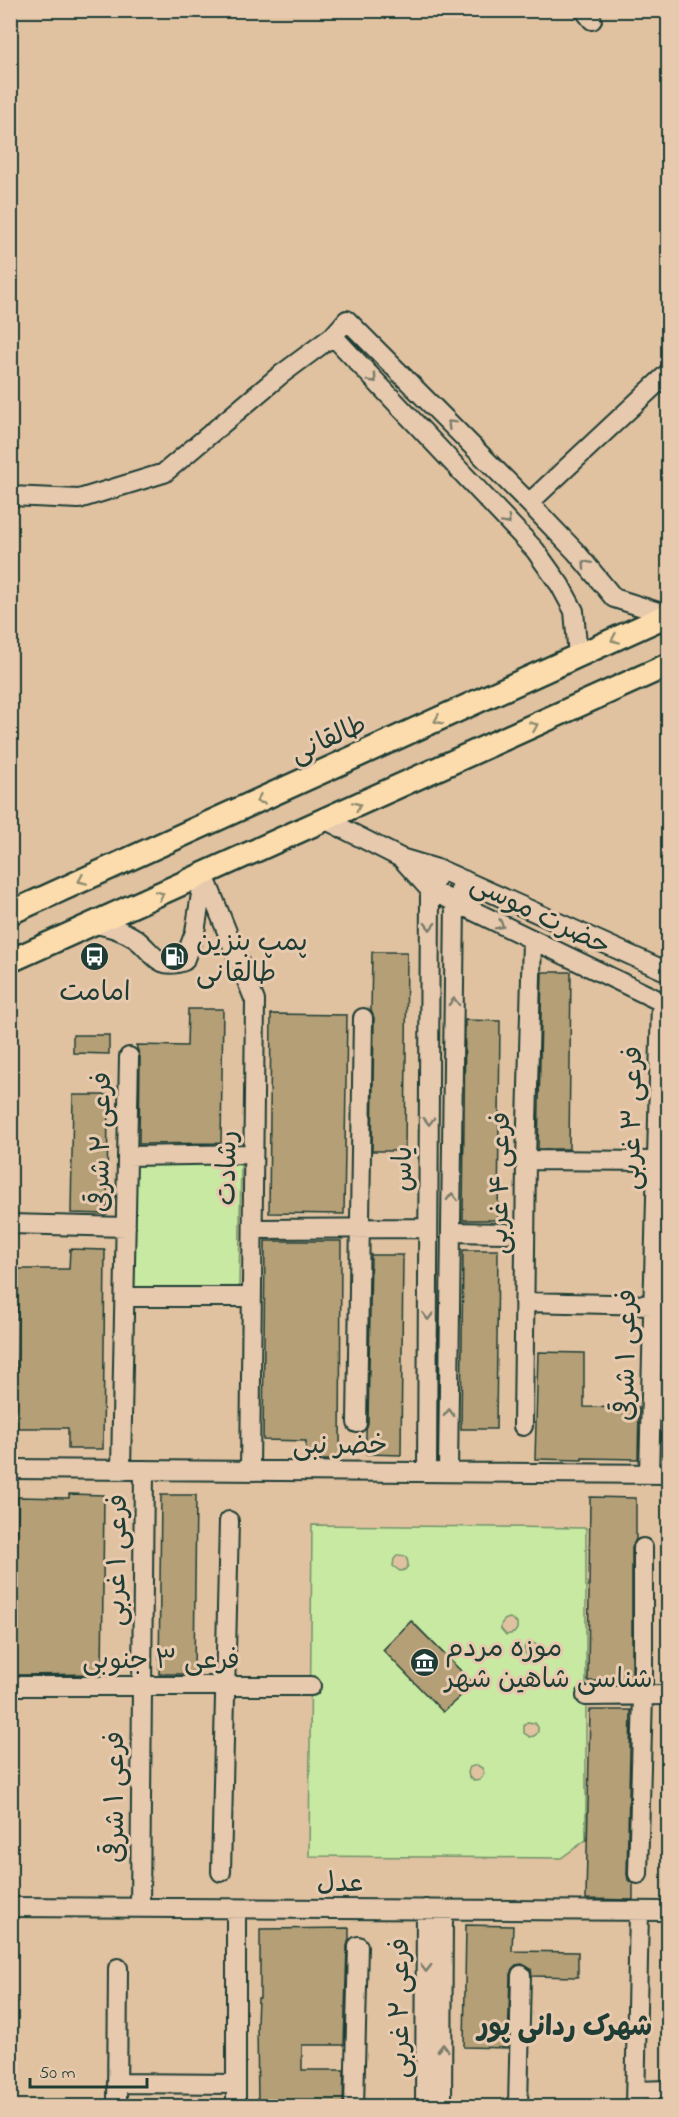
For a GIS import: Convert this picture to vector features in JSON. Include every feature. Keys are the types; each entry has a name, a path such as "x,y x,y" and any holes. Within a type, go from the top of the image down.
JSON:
{"main road":[{"name":"طالقانی","path":"14,909 669,615"},
{"path":"10,982 15,960 669,665"}],"street":[{"path":"10,496 80,499 164,473 279,376 333,336 347,320 529,503 576,552 614,598 669,615"},
{"path":"333,336 535,550 560,585 574,611 578,656"},
{"path":"529,503 669,373"},
{"name":"حضرت موسی","path":"326,820 401,858 441,870 669,972"},
{"name":"حضرت موسی","path":"401,858 430,890 665,1003"},
{"name":"یاس","path":"426,1472 430,890 441,870"},
{"path":"95,924 118,929 136,940 163,964 173,965 184,961 195,932 204,875"},
{"name":"رشادت","path":"204,875 255,1001 250,1471"},
{"name":"یاس","path":"448,1472 455,903 464,880"},
{"name":"فرعی ۴ غربی","path":"523,1426 526,1160 532,940"},
{"name":"فرعی ۳ غربی","path":"662,1237 657,1161 665,1003"},
{"path":"357,1423 363,1018"},
{"name":"فرعی ۲ شرقی","path":"121,1470 129,1058"},
{"path":"127,1156 254,1154"},
{"path":"526,1160 657,1161"},
{"path":"10,1224 126,1227"},
{"path":"253,1229 428,1228"},
{"path":"451,1232 506,1233"},
{"name":"فرعی ۱ شرقی","path":"649,1473 653,1305 662,1237"},
{"path":"125,1297 252,1297"},
{"path":"524,1302 653,1305"},
{"name":"خضر نبی","path":"10,1469 669,1474"},
{"name":"فرعی ۱ غربی","path":"142,1686 144,1470"},
{"path":"221,1872 229,1521"},
{"path":"638,1874 643,1695 643,1548"},
{"name":"فرعی ۳ جنوبی","path":"10,1686 310,1686"},
{"name":"فرعی ۱ شرقی","path":"140,1908 142,1686"},
{"path":"586,1696 669,1695"},
{"name":"عدل","path":"10,1907 669,1911"},
{"path":"236,1909 236,2106"},
{"name":"فرعی ۲ غربی","path":"425,2106 435,1910"},
{"name":"فرعی ۲ غربی","path":"435,1910 442,2106"},
{"path":"639,1911 636,2099 669,2090"},
{"path":"354,2106 358,1946"},
{"path":"117,2106 118,1968"},
{"path":"518,2106 521,1975"},
{"path":"117,2083 236,2084"}],"green space":[{"path":"135,1161 241,1163 239,1288 133,1288"},
{"path":"312,1525 586,1528 586,1840 561,1858 309,1856","holes":["398,1555 405,1556 407,1568 400,1571 393,1566 394,1559","510,1618 517,1623 514,1633 506,1635 501,1629 506,1619","412,1621 473,1684 384,1649","532,1642 538,1646 539,1651 537,1656 532,1658 527,1657 524,1650 525,1645","527,1722 535,1723 538,1727 534,1736 530,1737 524,1733 524,1726","477,1765 484,1773 480,1780 475,1781 469,1777 470,1767"]}],"building":[{"path":"372,952 407,952 405,1151 372,1151 374,1018 371,1011"},
{"path":"542,972 571,972 569,1149 538,1149"},
{"path":"188,1009 223,1009 221,1143 139,1144 140,1057 136,1045 187,1046"},
{"path":"271,1014 347,1015 344,1214 269,1213"},
{"path":"465,1020 500,1021 498,1220 463,1220"},
{"path":"73,1035 109,1035 109,1054 73,1053"},
{"path":"73,1095 108,1095 107,1214 71,1213"},
{"path":"265,1241 341,1241 340,1460 305,1460 306,1441 263,1440"},
{"path":"70,1249 105,1250 103,1449 68,1449 68,1428 16,1428 18,1269 69,1269"},
{"path":"463,1250 498,1250 496,1429 461,1429"},
{"path":"371,1255 403,1255 401,1455 366,1454"},
{"path":"538,1352 584,1353 584,1407 639,1408 638,1459 535,1459"},
{"path":"661,1431 669,1431 669,1449 661,1449"},
{"path":"69,1494 104,1495 102,1674 16,1675 18,1497 69,1498"},
{"path":"161,1495 196,1495 194,1674 159,1674"},
{"path":"590,1497 636,1498 636,1539 632,1548 632,1681 588,1681"},
{"name":"موزه مردم شناسی شاهین شهر","path":"411,1621 474,1684 443,1712 383,1650"},
{"path":"590,1710 631,1710 627,1874 628,1880 633,1884 633,1900 586,1899"},
{"path":"466,1925 513,1926 512,1951 578,1952 578,1977 532,1976 531,1969 522,1964 512,1969 508,2048 464,2047"},
{"path":"349,1928 344,2045 302,2045 302,2070 344,2070 343,2106 258,2106 257,2023 258,1998 260,1998 260,1929"}],"place":[{"name":"امامت","path":"95,956"},
{"name":"پمپ بنزین طالقانی","path":"175,957"},
{"name":"موزه مردم شناسی شاهین شهر","path":"424,1663"}],"district":[{"name":"شهرک ردانی پور","path":"565,2025"}]}
